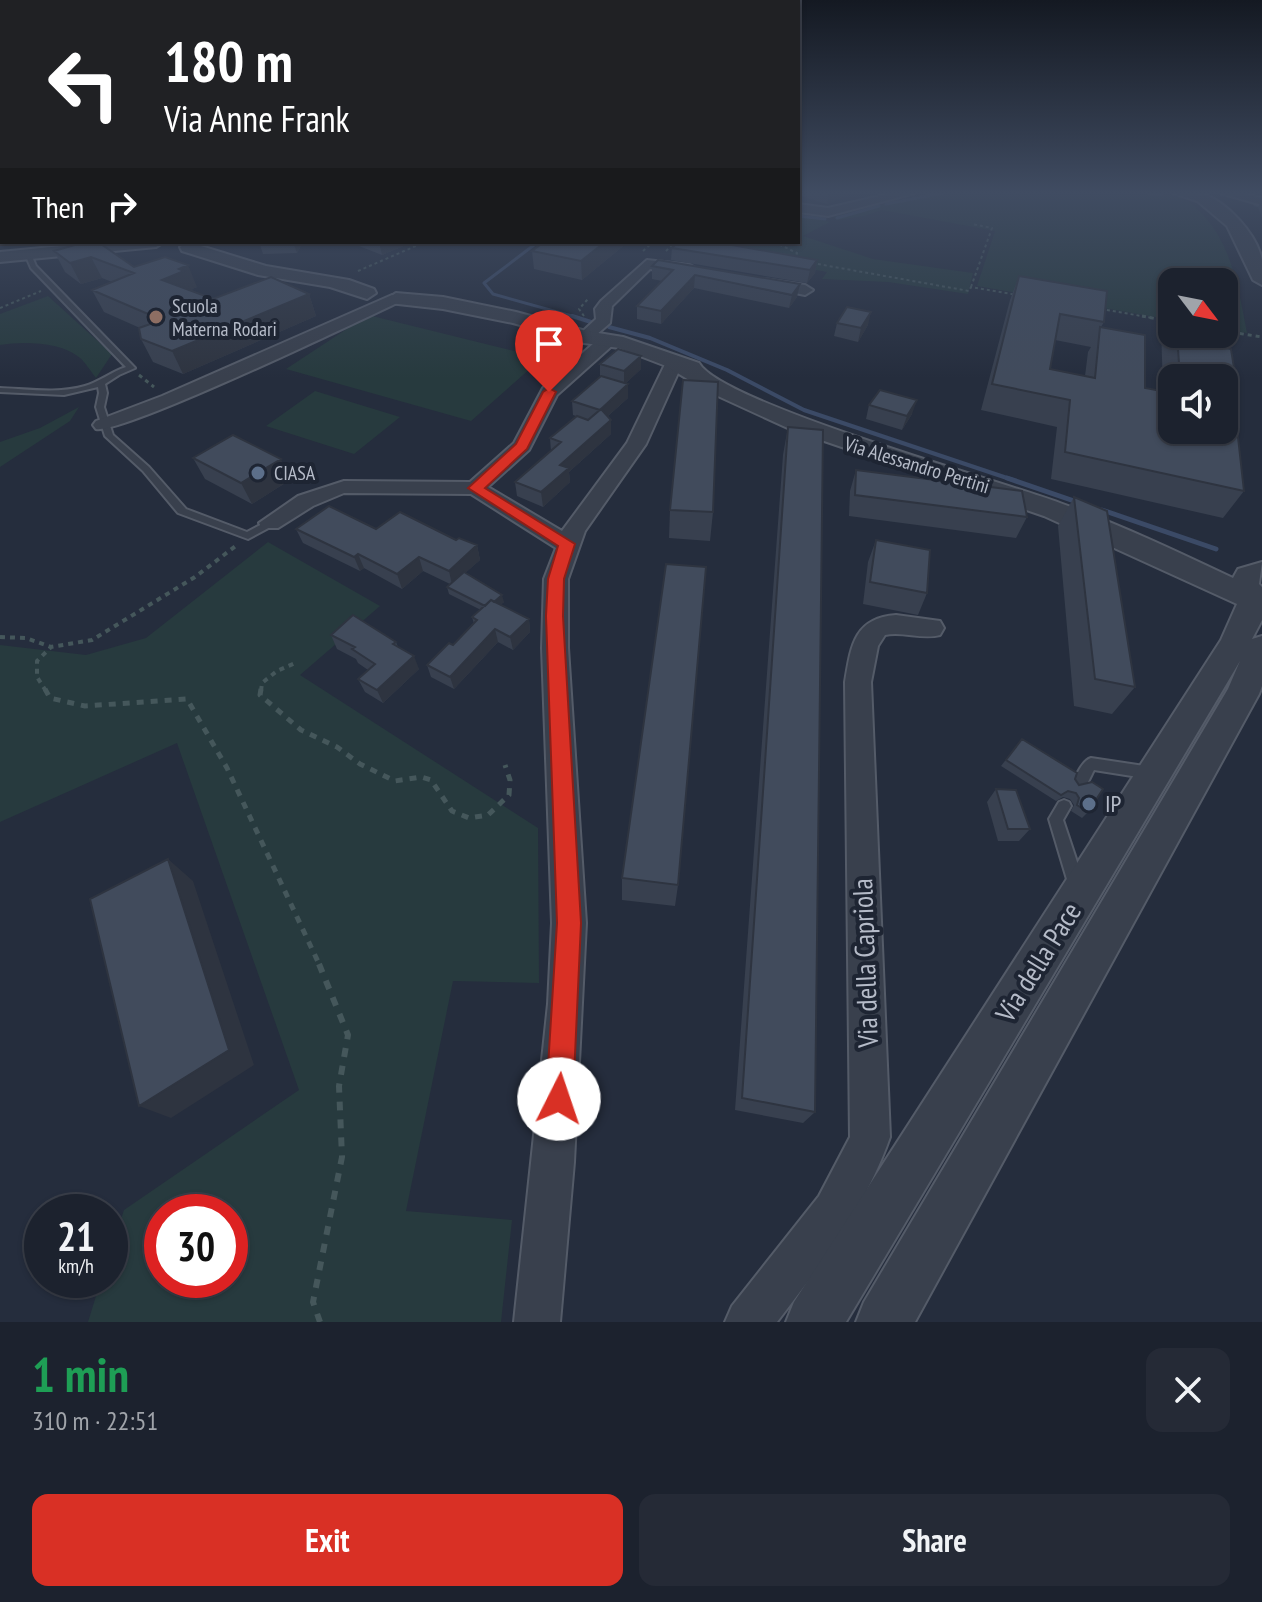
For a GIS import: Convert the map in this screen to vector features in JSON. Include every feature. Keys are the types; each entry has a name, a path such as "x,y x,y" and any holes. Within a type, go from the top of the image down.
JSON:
{"street":[{"name":"Via Alessandro Pertini","path":"0,257 22,255"},
{"name":"Via Alessandro Pertini","path":"218,255 264,271 456,306 584,337 599,336 709,373 831,427 1054,498 1256,588"},
{"name":"Via Alessandro Pertini","path":"239,255 260,265 346,279 386,292"},
{"path":"1251,255 1261,275"},
{"path":"475,488 522,446 549,392 599,336 606,304 647,264 699,270"},
{"path":"744,279 805,290"},
{"path":"103,425 341,325 386,292"},
{"path":"537,1322 554,1162 569,923 556,579 567,544 636,444 674,362"},
{"name":"Via Alessandro Pertini","path":"674,362 715,387 827,437 1072,517 1256,588"},
{"path":"660,397 684,389 715,387"},
{"path":"270,523 316,493 336,488 475,488 567,544"},
{"name":"Via della Pace","path":"814,1322 1243,628 1256,588"},
{"name":"Via della Capriola","path":"748,1322 846,1193 861,1166 870,1137 858,682 867,640 878,625 888,622 931,628"},
{"name":"Via della Pace","path":"884,1322 1235,707 1262,648"}],"lane":[{"path":"0,390 48,394 93,387 131,368 91,323 49,285 33,267 28,255"},
{"path":"101,383 103,425 109,436 146,469 182,511 248,536 270,523"},
{"path":"1079,784 1091,764 1155,773"},
{"path":"1064,806 1056,819 1080,894"}],"path":[{"path":"346,279 398,255"},
{"path":"794,260 796,255"},
{"path":"809,263 969,291 982,255"},
{"path":"0,308 49,285"},
{"path":"971,287 1017,295"},
{"path":"1095,308 1158,319"},
{"path":"1238,333 1262,337"},
{"path":"131,368 168,400"},
{"path":"0,637 26,638 51,647 92,640 195,577 248,536"},
{"path":"51,647 37,661 37,677 50,698 85,706 187,699 227,768 282,881 348,1035 339,1086 342,1157 313,1302 320,1322"},
{"path":"295,663 277,671 262,683 260,695 275,710 301,730 395,781 421,777 431,780 452,811 469,818 488,815 509,795 510,780 505,765"}],"green space":[{"path":"733,255 860,255 973,273 968,294 888,282 822,279 827,272"},
{"path":"987,255 1227,255 1232,268 1158,268 1158,318 977,286"},
{"path":"1238,289 1239,293 1247,333 1238,331"},
{"path":"48,296 112,354 96,378 80,358 63,349 31,343 0,345 0,314"},
{"path":"368,315 542,358 471,421 286,369"},
{"path":"315,391 400,417 354,454 266,426"},
{"path":"79,407 70,421 0,467 0,442 40,428"},
{"path":"268,542 380,606 300,675 538,828 539,983 453,981 406,1211 512,1220 501,1322 88,1322 95,1298 128,1298 128,1207 144,1196 144,1298 248,1298 248,1194 147,1194 299,1090 177,743 0,822 0,645 86,655 146,638"}],"building":[{"path":"59,255 116,255 134,267 165,257 188,265 179,269 184,271 162,280 213,299 271,277 309,294 172,351 141,339 139,328 162,320 92,290 134,273 91,257 70,263"},
{"path":"550,255 589,255 581,261"},
{"path":"714,255 787,255 817,260 810,270"},
{"path":"658,260 800,284 792,295 695,275 661,311 637,306 673,270 652,266"},
{"path":"1019,276 1107,291 1104,322 1060,314 1050,369 1095,378 1100,327 1145,335 1145,388 1158,390 1158,444 1238,444 1238,437 1244,491 1065,452 1070,400 992,384"},
{"path":"847,307 871,312 861,328 837,323"},
{"path":"1178,348 1231,349 1233,364 1179,364"},
{"path":"618,349 641,356 624,371 600,364"},
{"path":"601,376 628,384 600,410 572,401"},
{"path":"683,380 718,382 713,512 670,510"},
{"path":"880,390 917,400 907,416 869,405"},
{"path":"601,409 611,420 560,465 569,468 541,492 515,482 561,442 550,438 577,416 588,420"},
{"path":"788,427 823,430 815,1112 742,1098"},
{"path":"233,435 281,459 241,483 193,458"},
{"path":"856,470 1022,491 1027,517 855,495"},
{"path":"1074,497 1107,511 1135,687 1095,679"},
{"path":"329,506 376,529 400,512 456,540 459,538 477,545 449,571 419,557 397,574 296,529"},
{"path":"876,540 930,550 927,593 870,582"},
{"path":"666,564 706,567 678,885 622,878"},
{"path":"464,572 502,595 485,606 447,587"},
{"path":"491,600 529,619 510,637 495,629 450,677 427,665 449,643 453,645 477,620 472,617"},
{"path":"353,615 414,656 377,690 358,679 375,664 352,649 355,647 331,635"},
{"path":"1022,739 1077,773 1075,779 1079,785 1092,782 1103,789 1088,812 1077,805 1079,798 1076,793 1068,791 1061,795 1006,760"},
{"path":"996,789 1016,790 1030,829 1008,829"},
{"path":"168,859 229,1050 139,1106 90,899"}],"waterway":[{"path":"521,255 484,283 493,294 573,316"},
{"path":"573,316 579,318"},
{"path":"573,316 591,322"},
{"path":"609,327 650,338 727,370 804,410 1013,480"},
{"path":"1007,478 1080,503"},
{"path":"1102,510 1216,549"}],"place":[{"name":"Scuola Materna Rodari","path":"156,317"},
{"name":"CIASA","path":"258,473"},
{"name":"IP","path":"1089,804"}],"route":[{"path":"549,392 522,446 475,488 567,544 556,579 555,616 569,923 559,1099"}]}
